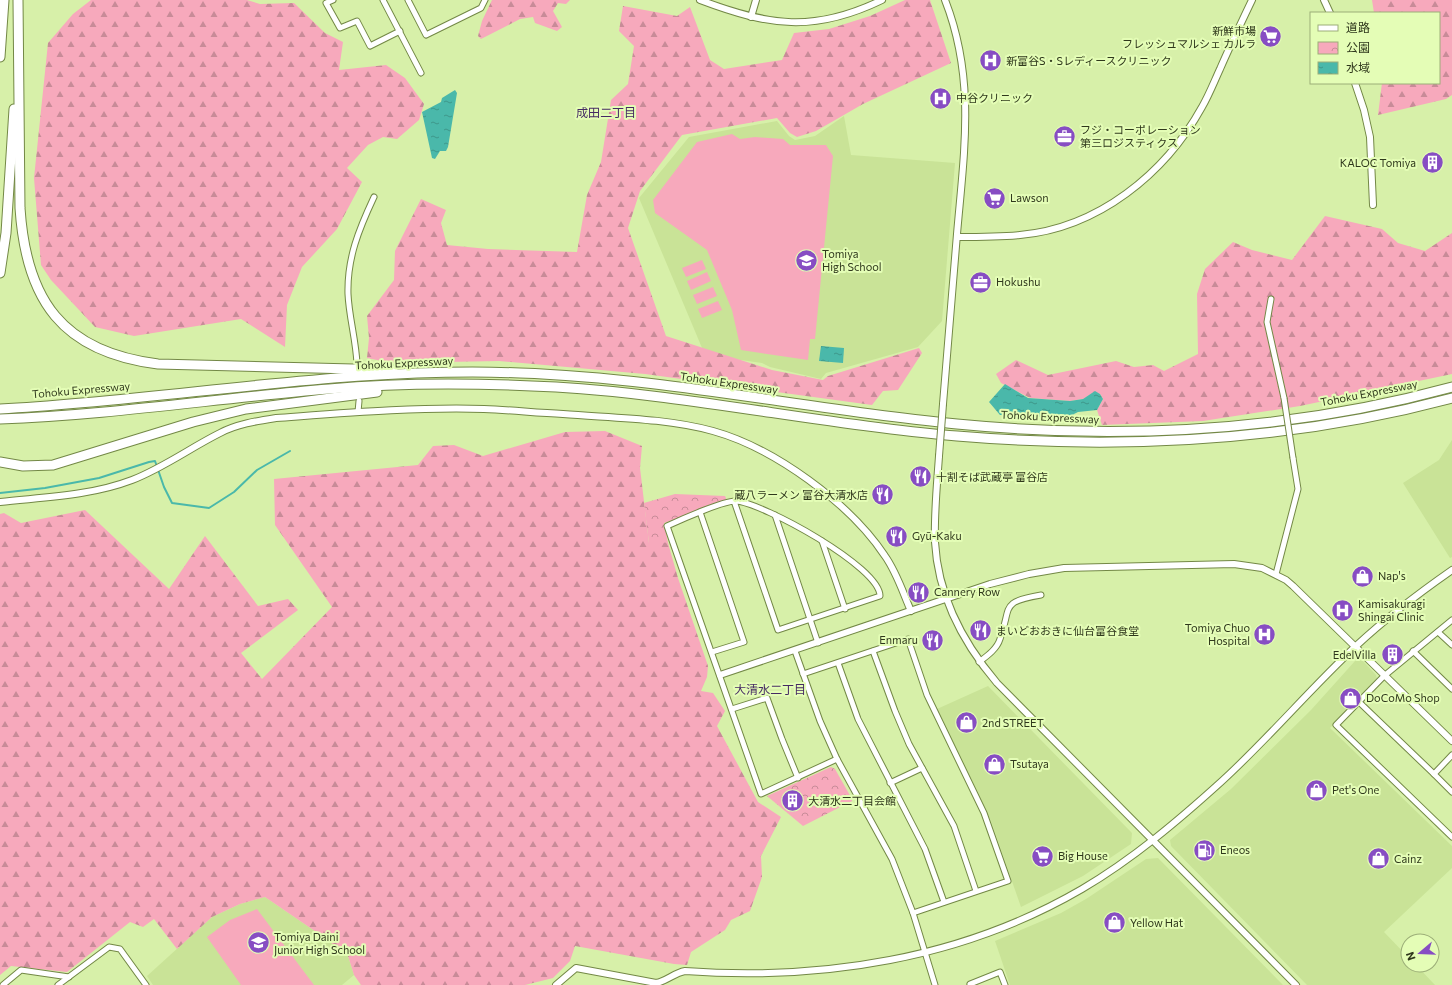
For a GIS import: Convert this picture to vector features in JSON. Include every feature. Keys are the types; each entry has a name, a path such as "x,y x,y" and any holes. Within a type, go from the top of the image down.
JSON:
{"highway":[{"path":"0,57 4,0"},
{"path":"18,0 20,208 25,253 32,275 54,315 78,337 98,349 136,361 158,364 378,368 416,373"},
{"path":"0,273 6,234 18,50"},
{"name":"Tohoku Expressway","path":"0,409 319,379 416,373 490,372 566,376 635,382 956,424 1088,432 1149,431 1263,422 1345,411 1452,387"},
{"name":"Tohoku Expressway","path":"0,419 104,411 333,388 417,384 484,384 557,387 633,393 954,436 1086,443 1207,439 1264,434 1384,414 1452,398"},
{"path":"0,462 38,467 65,462 193,422 246,409 334,396 484,384"}],"street":[{"path":"333,0 326,3 340,28 357,21 370,46 400,31"},
{"path":"383,0 421,73"},
{"path":"409,0 426,35 481,8 485,0"},
{"path":"700,0 751,17 788,23 819,21 843,16 882,0"},
{"path":"751,17 756,0"},
{"path":"944,0 960,49 966,92 963,159 936,501 935,543 937,562 947,599 965,640 979,662 997,683 1296,985"},
{"path":"957,237 1021,235 1044,231 1084,218 1110,205 1132,190 1160,165 1182,139 1202,107 1252,0"},
{"path":"1324,0 1330,12"},
{"path":"1355,84 1364,110 1370,137 1373,205"},
{"path":"357,364 355,338 348,294 352,252 357,234 374,197"},
{"path":"1271,299 1267,322 1284,398 1298,488 1276,574"},
{"path":"358,412 359,401"},
{"path":"0,502 86,492 131,480 155,470 221,432 257,421 358,412 408,410 500,410 673,423 712,431 732,437 793,468 862,527 886,556 911,611"},
{"path":"734,501 778,630 810,621 880,596 880,591 858,566 846,556 822,541 754,505 734,501 700,512 667,526 761,794 837,759"},
{"path":"700,512 744,642 712,652"},
{"path":"775,515 818,643"},
{"path":"822,541 845,609"},
{"path":"720,675 1016,576 1064,568 1234,564 1262,568 1276,574 1293,586 1384,676 1452,740"},
{"path":"556,985 576,968 656,983 664,981 678,972 685,971 740,974 810,972 866,965 925,952 976,937 1048,907 1085,887 1153,841 1223,780 1355,646 1420,592 1452,570"},
{"path":"979,662 992,651 1000,641 1006,615 1010,607 1016,601 1041,596"},
{"path":"1452,620 1384,676 1336,725 1452,837"},
{"path":"1438,632 1452,645"},
{"path":"803,674 908,639 927,694 984,813 1008,881 912,913"},
{"path":"795,651 820,721 837,759 892,859 912,913 935,985"},
{"path":"873,651 895,711 922,768 954,826 976,891"},
{"path":"1413,651 1452,689"},
{"path":"838,663 858,719 928,856 944,902"},
{"path":"732,709 768,698 782,739 798,778"},
{"path":"1359,702 1452,792"},
{"path":"1434,774 1452,755"},
{"path":"890,783 922,768"},
{"path":"58,985 109,947 120,949 146,985"},
{"path":"3,985 21,970 69,977"},
{"path":"971,985 970,984 1000,972 1005,985"}],"shaded area":[{"name":"Tomiya High School","path":"844,116 851,155 955,163 942,321 918,347 826,373 821,379 770,367 762,363 705,355 639,198 689,137 777,121 789,136 795,140 815,136"},
{"path":"1452,440 1452,557 1450,558 1403,483 1439,460"},
{"path":"1362,660 1376,675 1377,679 1330,728 1452,846 1452,868 1384,932 1400,949 1400,973 1424,973 1435,985 1307,985 1171,846 1170,840 1231,789 1311,710 1355,661"},
{"path":"988,686 1132,833 1131,844 1083,876 1021,907 991,821 937,709"},
{"path":"1158,858 1283,985 1010,985 995,941 1061,913 1086,899 1146,859"},
{"name":"Tomiya Daini Junior High School","path":"265,897 325,938 348,956 354,975 342,985 153,985 147,976 212,917 240,904"}],"green space":[{"path":"91,0 247,0 260,4 294,3 325,33 343,42 339,70 386,65 405,78 424,104 419,120 397,139 383,137 368,145 347,168 362,182 337,229 302,267 287,305 285,347 241,319 134,336 95,327 51,280 41,265 34,178 48,43 73,14"},
{"path":"492,0 570,0 566,4 558,3 553,11 562,27 557,31 535,23 533,17 520,19 481,39 478,36 482,21"},
{"path":"905,0 930,0 951,63 863,104 816,131 797,137 790,133 777,118 682,135 640,191 628,228 666,336 772,370 823,380 828,376 919,348 922,353 898,390 883,391 872,405 645,374 499,361 392,363 367,358 369,338 367,316 394,280 395,251 421,199 446,210 441,223 447,245 488,249 577,252 587,195 601,162 611,100 628,84 634,46 619,31 623,6 677,16 690,7 710,60 724,69 782,60 794,33 829,29 870,16"},
{"path":"1372,0 1452,0 1452,95 1446,99 1378,115 1382,84 1440,84 1440,12 1374,12"},
{"path":"732,134 740,139 755,137 783,139 790,145 826,145 833,156 815,339 810,339 808,360 741,350 732,310 707,250 655,213 653,200 697,142"},
{"path":"1325,216 1382,229 1398,243 1425,251 1452,233 1452,374 1300,406 1203,421 1102,425 1097,410 1103,399 1100,394 1095,392 1083,399 1070,401 1030,398 1001,383 996,374 1016,360 1048,375 1116,361 1134,367 1153,365 1164,371 1198,354 1197,294 1205,269 1233,242 1252,250 1292,260"},
{"path":"702,260 706,269 686,277 682,268"},
{"path":"707,272 711,281 691,290 687,281"},
{"path":"713,287 717,296 697,304 693,295"},
{"path":"718,301 722,310 702,318 698,309"},
{"path":"605,431 642,446 640,468 649,543 668,543 678,578 708,666 707,677 701,691 713,693 725,711 717,726 758,802 781,817 761,856 762,877 750,911 731,920 725,930 691,952 687,965 575,946 570,961 553,978 525,985 361,985 354,975 348,956 325,938 265,897 240,904 212,917 177,949 154,919 143,927 130,922 67,972 11,966 0,975 0,514 4,513 21,523 85,510 169,589 205,536 258,606 288,599 298,610 241,653 262,679 332,607 275,525 274,479 418,465 433,446 454,445 483,456 565,432"},
{"path":"675,494 725,496 727,501 664,523 668,543 649,543 644,503"},
{"path":"831,767 835,769 852,801 803,826 767,796"},
{"path":"257,909 314,985 241,985 207,937 230,920"}],"water":[{"path":"455,90 457,93 448,147 446,151 440,151 435,159 432,158 422,112 441,102 442,98"},
{"path":"821,346 844,348 843,363 819,361"},
{"path":"1005,384 1028,398 1070,401 1083,399 1095,391 1100,394 1103,399 1097,410 1078,412 1066,418 1000,415 989,402"}],"waterway":[{"path":"0,493 45,488 99,478 155,461 164,487 172,503 209,508 234,492 257,470 290,451"}],"place":[{"name":"新鮮市場 フレッシュマルシェ カルラ","path":"1271,37"},
{"name":"新富谷S・Sレディースクリニック","path":"991,61"},
{"name":"中谷クリニック","path":"940,98"},
{"name":"フジ・コーポレーション 第三ロジスティクス","path":"1064,136"},
{"name":"KALOC Tomiya","path":"1432,163"},
{"name":"Lawson","path":"995,198"},
{"name":"Tomiya High School","path":"806,260"},
{"name":"Hokushu","path":"980,282"},
{"name":"十割そば武蔵亭 富谷店","path":"921,477"},
{"name":"蔵八ラーメン 富谷大清水店","path":"883,495"},
{"name":"Gyū-Kaku","path":"896,536"},
{"name":"Nap's","path":"1363,576"},
{"name":"Cannery Row","path":"918,592"},
{"name":"Kamisakuragi Shingai Clinic","path":"1343,610"},
{"name":"まいどおおきに仙台富谷食堂","path":"981,631"},
{"name":"Tomiya Chuo Hospital","path":"1265,634"},
{"name":"Enmaru","path":"933,640"},
{"name":"EdelVilla","path":"1392,655"},
{"name":"DoCoMo Shop","path":"1350,698"},
{"name":"2nd STREET","path":"967,723"},
{"name":"Tsutaya","path":"995,764"},
{"name":"Pet's One","path":"1316,790"},
{"name":"大清水二丁目会館","path":"793,801"},
{"name":"Eneos","path":"1205,850"},
{"name":"Big House","path":"1043,856"},
{"name":"Cainz","path":"1379,859"},
{"name":"Yellow Hat","path":"1115,923"},
{"name":"Tomiya Daini Junior High School","path":"258,943"}],"district":[{"name":"成田二丁目","path":"606,113"},
{"name":"大清水二丁目","path":"770,690"}]}
